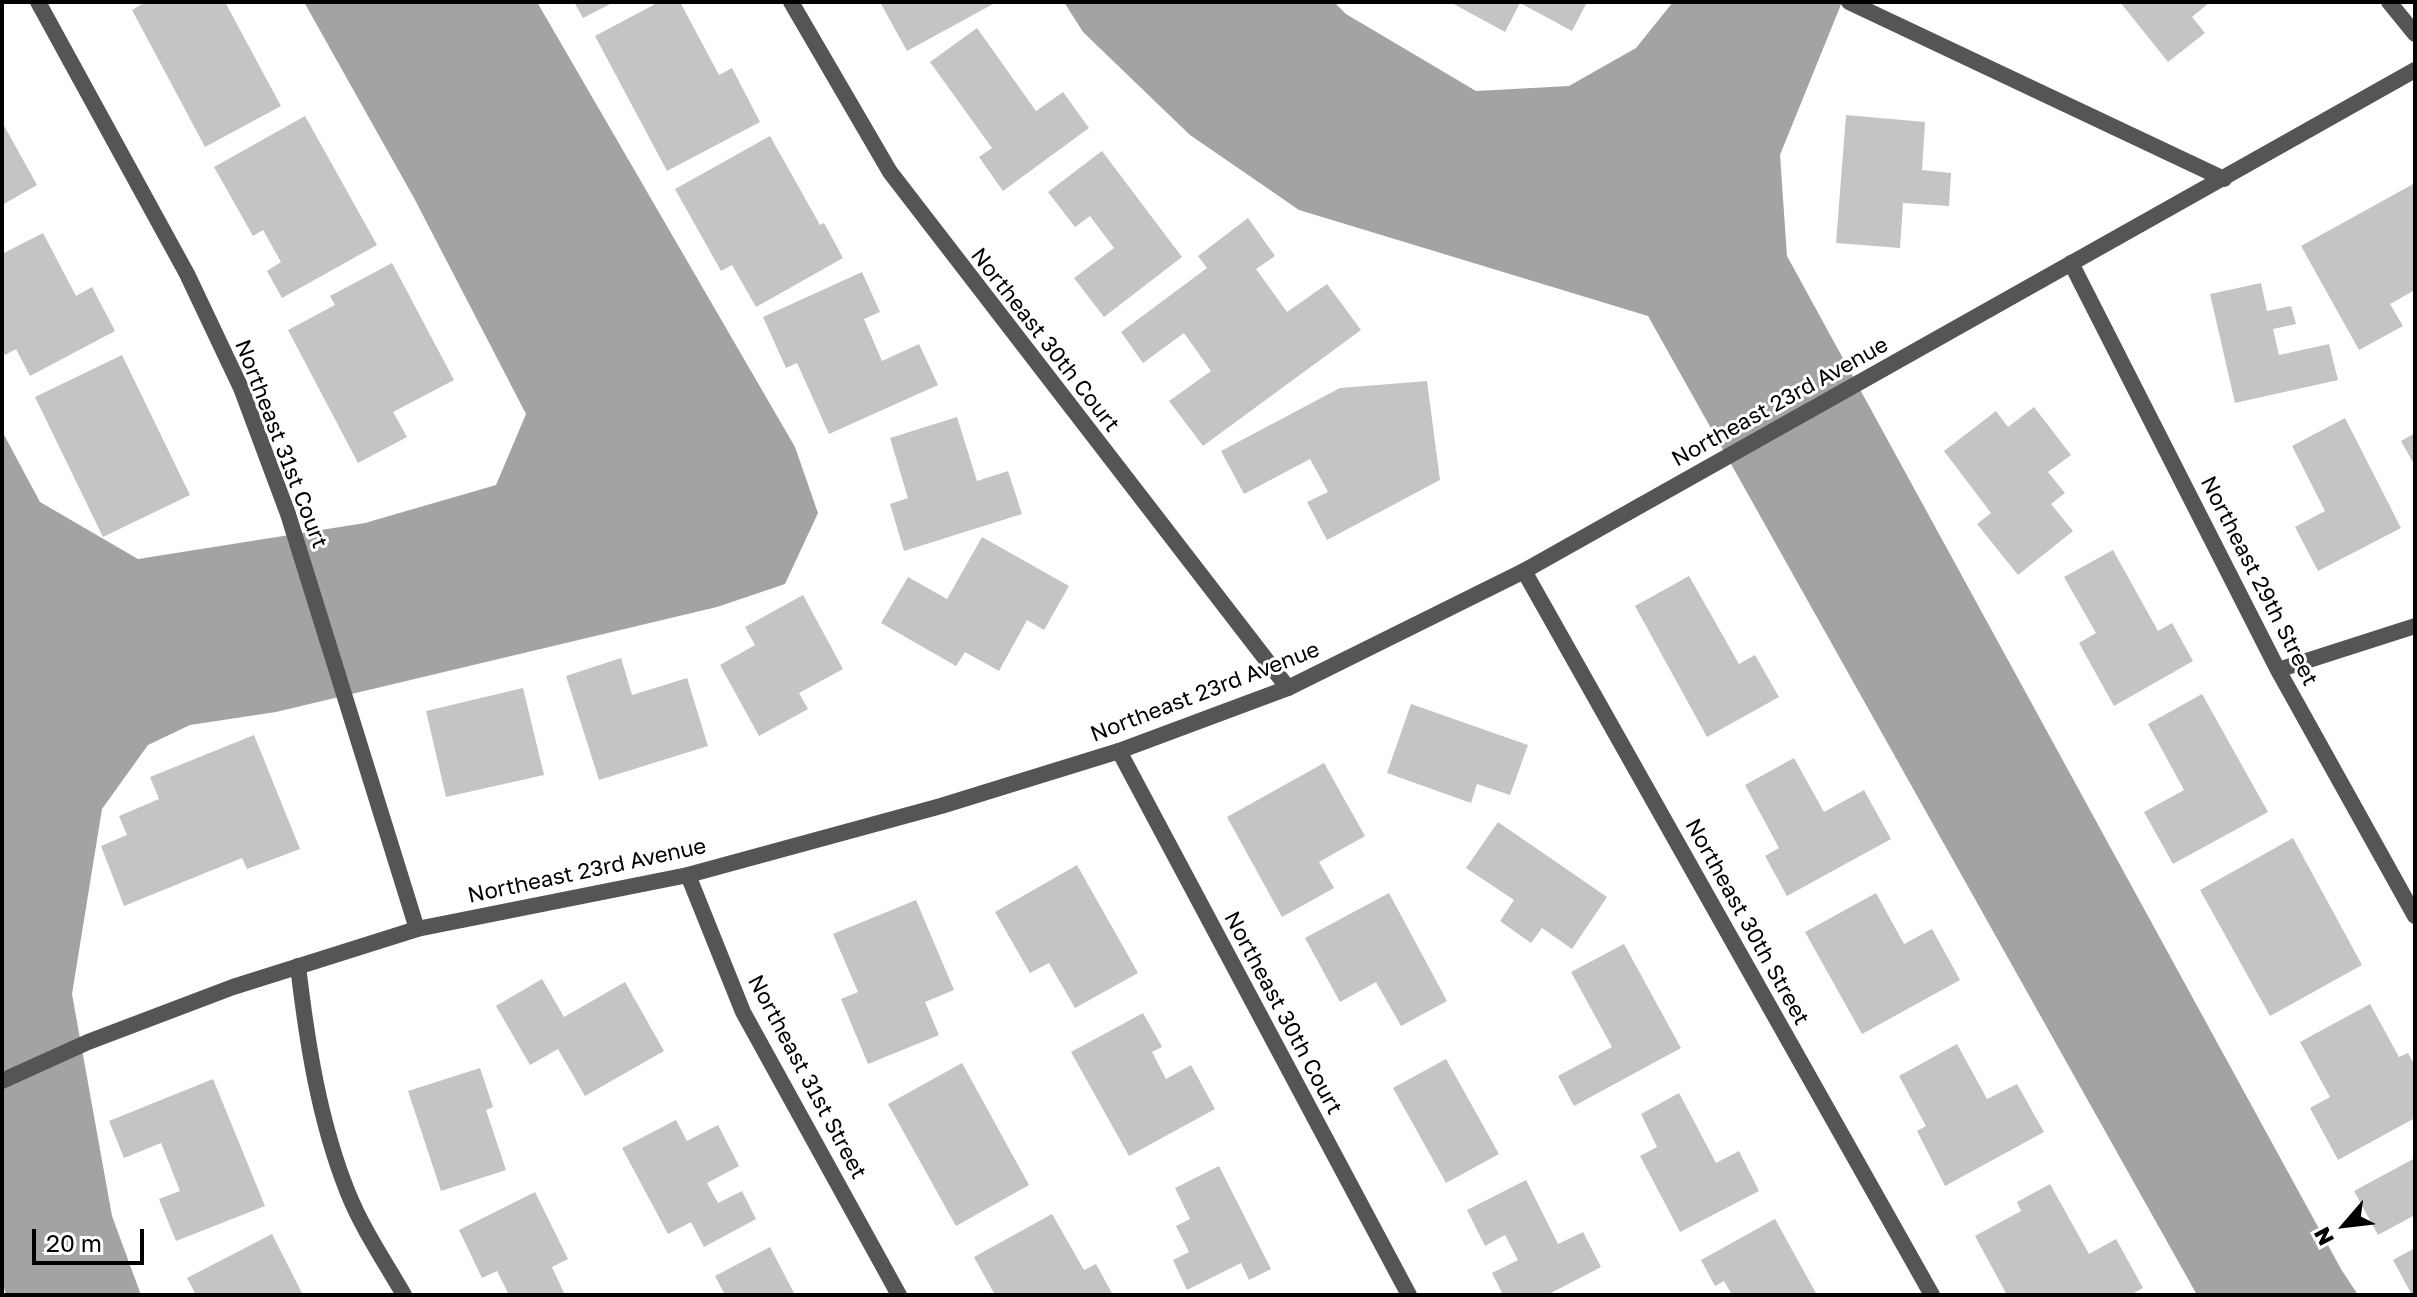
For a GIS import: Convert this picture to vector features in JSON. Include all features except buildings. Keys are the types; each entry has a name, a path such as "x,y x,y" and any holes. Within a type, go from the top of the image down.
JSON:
{"street":[{"name":"Northeast 31st Court","path":"38,2 187,274 241,388 288,514 417,929"},
{"name":"Northeast 30th Court","path":"791,2 890,172 1288,688"},
{"path":"1849,2 2224,179"},
{"path":"2389,2 2415,34"},
{"name":"Northeast 23rd Avenue","path":"2,1081 88,1042 298,966 417,929 688,875 941,806 1119,751 1288,688 1524,571 2415,70"},
{"name":"Northeast 29th Street","path":"2071,263 2278,670 2415,916"},
{"name":"Northeast 30th Street","path":"1524,571 1932,1295"},
{"path":"2278,670 2415,626"},
{"name":"Northeast 30th Court","path":"1119,751 1409,1295"},
{"name":"Northeast 31st Street","path":"688,875 743,1012 899,1295"},
{"path":"298,966 305,1023 326,1128 349,1194 404,1295"}],"shaded area":[{"path":"304,2 537,2 795,447 818,513 785,584 717,607 276,712 190,725 148,745 102,809 72,994 112,1216 141,1295 6,1295 2,1280 2,431 40,502 138,559 365,523 496,485 526,414 414,198"},
{"path":"1064,2 1334,2 1346,14 1476,91 1569,86 1636,48 1673,2 1842,2 1780,155 1787,256 2358,1295 2197,1295 1648,316 1299,210 1190,135 1083,32"}]}
